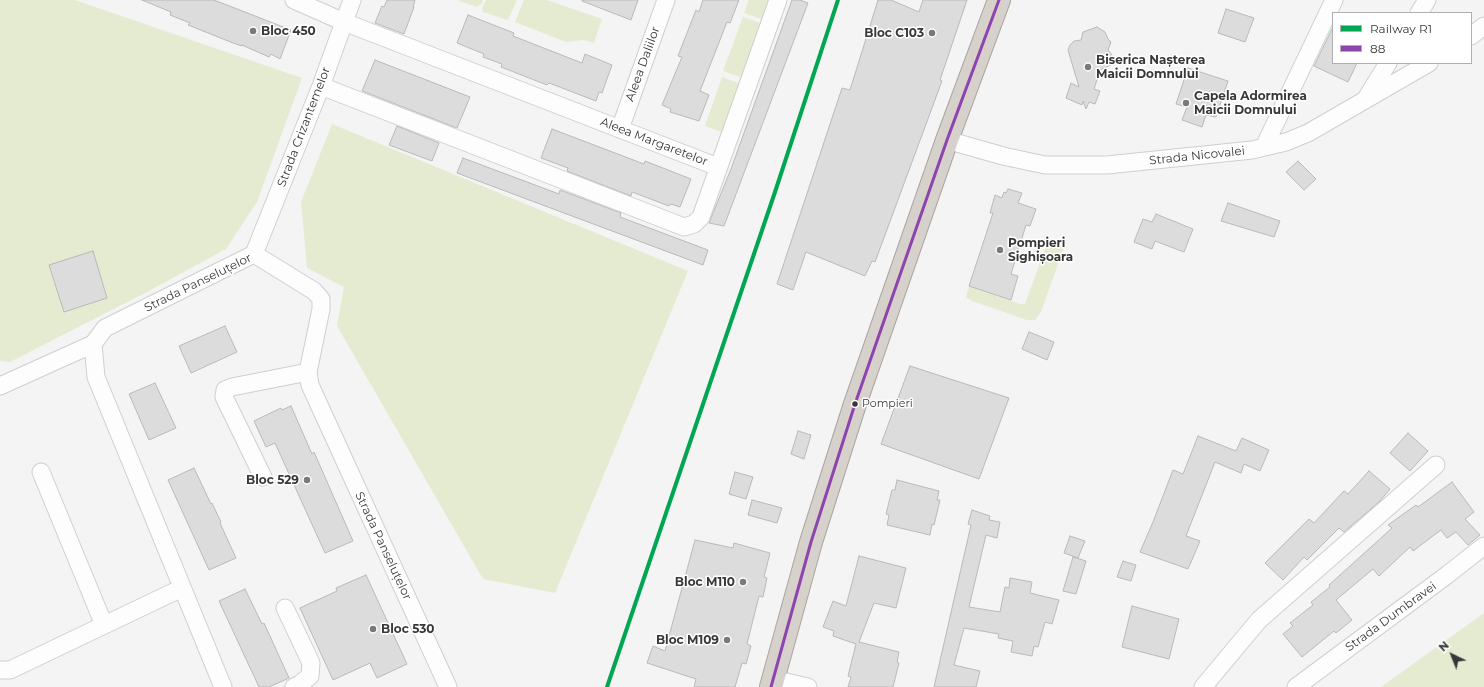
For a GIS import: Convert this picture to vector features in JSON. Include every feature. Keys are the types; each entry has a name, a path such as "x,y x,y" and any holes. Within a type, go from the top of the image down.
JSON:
{"highway":[{"path":"772,683 811,542 855,404 947,140 999,0"}],"street":[{"name":"Aleea Margaretelor","path":"294,0 344,22 718,167 701,217 694,224 684,227 321,86"},
{"name":"Strada Crizantemelor","path":"254,254 321,86 352,0"},
{"name":"Aleea Daliilor","path":"620,129 666,0"},
{"path":"718,167 778,0"},
{"path":"1264,148 1334,0"},
{"path":"1420,12 1427,0"},
{"path":"1472,35 1484,26"},
{"path":"1366,100 1387,64"},
{"name":"Strada Nicovalei","path":"947,140 1003,156 1045,165 1107,165 1252,150 1286,142 1308,133 1427,64"},
{"name":"Strada Panseluțelor","path":"93,344 105,328 254,254 314,291 321,298 321,309 308,372 310,386 448,687"},
{"path":"0,386 93,344 96,377 223,687"},
{"path":"263,477 224,398 225,390 232,387 308,372"},
{"path":"1203,687 1259,620 1436,465"},
{"path":"41,472 104,625"},
{"name":"Strada Dumbravei","path":"1296,687 1447,576 1484,546"},
{"path":"0,670 10,670 182,588"},
{"path":"285,608 311,663 310,676 294,687"},
{"path":"772,683 808,687"}],"green space":[{"path":"0,0 75,0 302,78 257,202 226,249 145,293 10,362 0,361"},
{"path":"457,0 483,0 477,7"},
{"path":"486,0 517,0 508,20 483,12 482,9"},
{"path":"524,0 547,0 602,19 594,43 584,40 566,42 515,22"},
{"path":"749,0 771,0 764,20 744,13"},
{"path":"743,17 763,24 743,78 723,71"},
{"path":"722,77 741,84 724,133 705,126"},
{"path":"332,124 688,271 555,593 483,579 337,326 344,287 307,268 301,202"},
{"path":"1048,241 1064,247 1041,312 1035,320 1027,320 972,301 966,297 969,286 1020,304 1025,304"},
{"path":"1484,613 1484,687 1381,687"}],"building":[{"name":"Bloc 450","path":"142,0 214,0 291,30 280,59 271,54 269,57 242,45 233,43 188,25 190,23 170,15 171,12"},
{"path":"387,0 415,0 414,7 404,34 375,23 382,6 384,7"},
{"path":"582,0 638,0 631,20"},
{"path":"703,0 739,0 730,23 727,22 700,91 709,95 699,121 670,112 671,109 662,105 682,57 678,56 696,10 699,12"},
{"path":"792,0 800,0 808,3 724,226 709,223 731,169"},
{"path":"878,0 891,0 919,12 923,0 967,0 940,80 942,81 875,262 872,261 865,276 806,252 793,290 777,284 842,88 850,90"},
{"path":"1226,9 1254,18 1245,42 1218,33"},
{"path":"468,15 514,33 513,36 582,63 585,54 612,65 602,93 599,92 596,101 549,83 547,85 501,67 502,64 483,57 484,54 457,43"},
{"name":"Biserica Nașterea Maicii Domnului","path":"1097,27 1105,32 1111,42 1108,50 1112,55 1112,60 1111,65 1100,70 1094,89 1100,91 1095,104 1089,102 1086,109 1083,101 1082,105 1066,98 1071,83 1079,87 1068,50 1074,41 1081,40 1083,32"},
{"path":"1332,29 1332,64 1357,64 1348,82 1314,66"},
{"path":"375,60 470,97 457,128 362,91"},
{"path":"1188,68 1228,81 1216,117 1206,115 1202,127 1182,120 1187,107 1176,104"},
{"path":"397,126 439,143 432,161 389,145"},
{"path":"552,129 644,164 645,161 691,179 680,207 671,204 669,206 632,192 631,196 567,171 568,168 541,158"},
{"path":"463,158 559,194 560,190 621,213 620,217 708,250 703,265 457,173"},
{"path":"1298,161 1316,179 1304,190 1286,172"},
{"name":"Pompieri Sighișoara","path":"1008,189 1022,193 1018,203 1036,209 1030,226 1026,225 1011,274 1018,276 1011,300 969,286 993,213 990,213 995,195 1002,198 1004,192 1006,193"},
{"path":"1228,203 1280,221 1274,237 1221,221"},
{"path":"1156,214 1193,229 1184,252 1155,241 1152,249 1134,242 1143,219 1152,222"},
{"path":"93,251 107,298 64,312 49,265"},
{"path":"225,326 237,352 191,373 179,346"},
{"path":"1029,332 1054,342 1047,360 1022,349"},
{"path":"910,366 1009,398 979,479 881,444"},
{"path":"155,383 176,428 149,440 129,394"},
{"name":"Bloc 529","path":"291,406 312,454 314,452 353,541 325,553 275,443 266,447 254,421 281,408 282,410"},
{"path":"798,431 811,435 804,459 791,454"},
{"path":"1408,433 1428,451 1410,471 1390,453"},
{"path":"1198,436 1236,451 1242,438 1269,450 1260,471 1244,464 1241,473 1215,462 1186,536 1200,541 1188,569 1140,552 1173,470 1183,474"},
{"path":"194,468 221,522 220,523 236,558 209,570 168,480"},
{"path":"1369,471 1390,489 1379,502 1344,532 1339,528 1307,560 1304,557 1283,580 1265,563 1309,519 1314,523 1344,491 1348,494"},
{"path":"735,472 753,477 746,499 729,494"},
{"path":"897,480 939,491 937,500 940,500 930,535 887,525 889,515 886,514 892,490 895,490"},
{"path":"1452,482 1474,512 1465,519 1480,535 1468,545 1456,532 1447,538 1441,530 1413,551 1410,547 1379,576 1373,569 1336,600 1352,620 1336,633 1334,631 1302,657 1283,634 1293,626 1290,623 1313,605 1311,602 1330,587 1329,585 1392,528 1388,525 1416,505 1418,507"},
{"path":"752,500 782,508 777,523 748,515"},
{"path":"972,510 990,516 989,520 1000,522 997,538 986,535 969,607 1000,612 1005,587 1009,588 1010,578 1032,582 1030,593 1059,600 1052,624 1045,622 1038,647 1034,646 1032,656 1011,652 1013,641 998,638 999,634 964,628 954,665 980,671 976,687 934,687 971,525 968,524"},
{"path":"1070,536 1085,541 1078,558 1064,553"},
{"path":"695,540 733,548 734,543 770,553 764,577 767,578 763,597 759,596 747,644 751,646 746,664 742,663 735,687 694,687 696,679 647,663 653,646 665,651"},
{"path":"859,556 906,568 896,608 874,603 859,642 899,652 897,662 899,663 893,687 848,687 851,677 848,676 856,644 833,636 834,631 823,627 833,601 846,606"},
{"path":"1073,557 1086,561 1076,594 1063,591"},
{"path":"1123,561 1136,565 1131,581 1117,577"},
{"path":"366,575 407,664 377,678 370,663 333,680 300,608 337,591 336,588"},
{"path":"245,589 262,624 264,623 289,678 269,687 259,687 219,601"},
{"path":"1132,606 1179,619 1169,659 1122,647"}],"rail line":[{"name":"R1","path":"607,687 775,192 838,0"}],"transit line":[{"name":"88","path":"771,687 811,542 855,404 947,140 999,0"}],"place":[{"name":"Bloc 450","path":"253,31"},
{"name":"Bloc C103","path":"932,33"},
{"name":"Biserica Nașterea Maicii Domnului","path":"1088,67"},
{"name":"Capela Adormirea Maicii Domnului","path":"1186,103"},
{"name":"Pompieri Sighișoara","path":"1000,250"},
{"name":"Pompieri","path":"855,404"},
{"name":"Bloc 529","path":"307,480"},
{"name":"Bloc M110","path":"743,582"},
{"name":"Bloc 530","path":"373,629"},
{"name":"Bloc M109","path":"727,640"}]}
